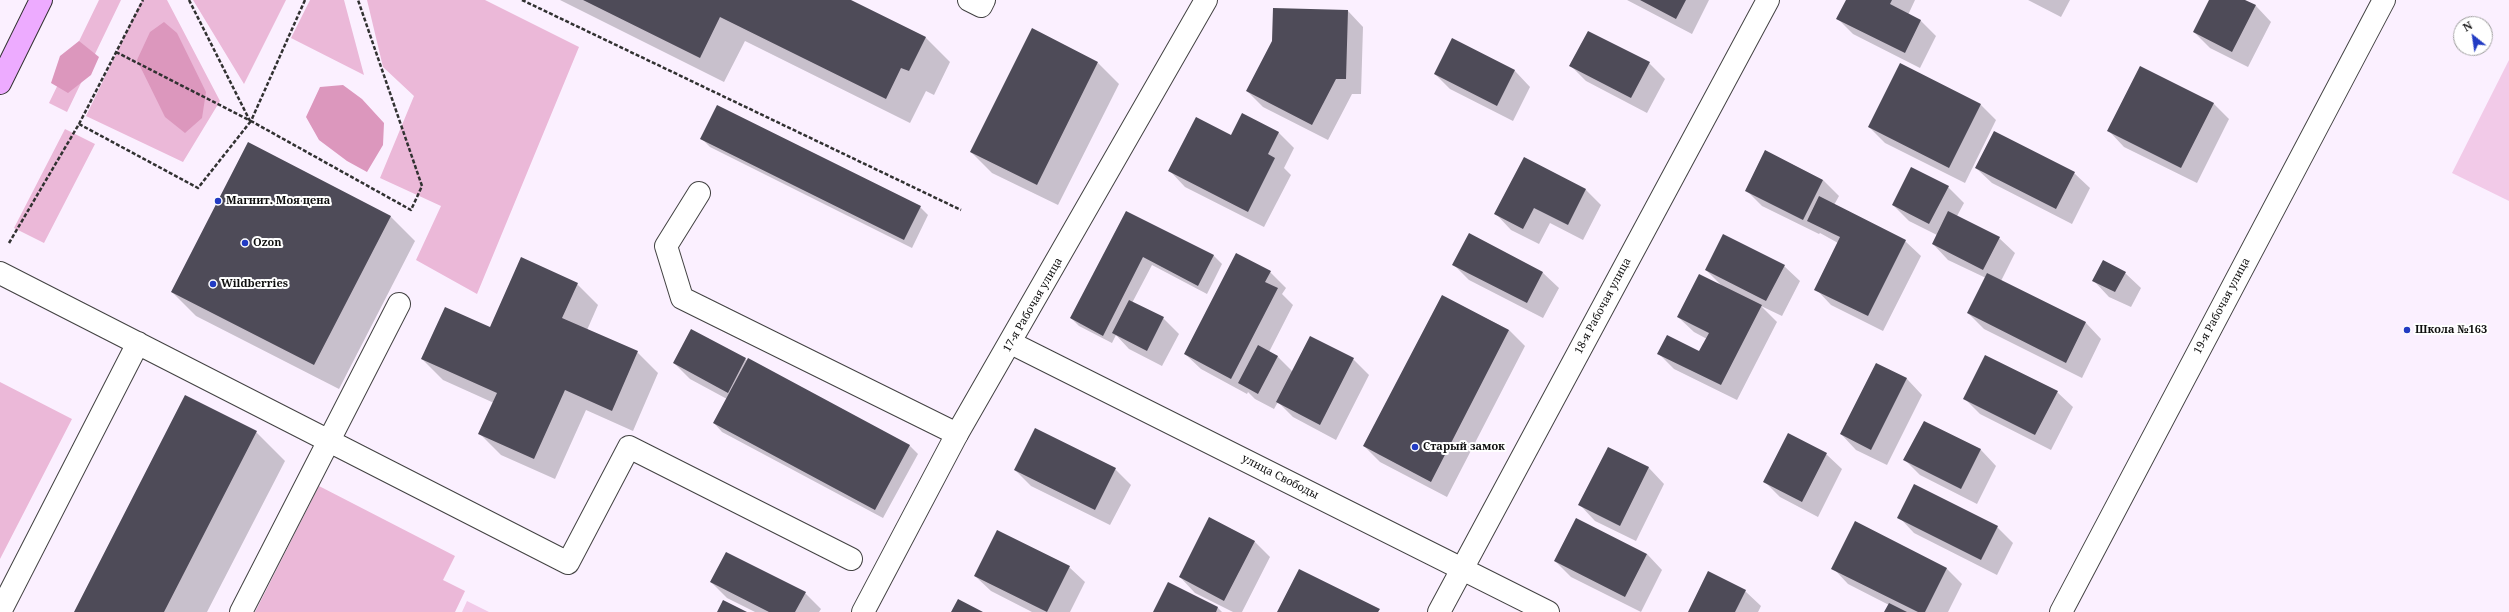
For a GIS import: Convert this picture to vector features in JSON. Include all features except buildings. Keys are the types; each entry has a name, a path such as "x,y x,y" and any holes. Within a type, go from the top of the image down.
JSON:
{"main road":[{"path":"0,83 42,0"}],"street":[{"path":"969,0 981,6 984,0"},
{"name":"18-я Рабочая улица","path":"1439,612 1461,568 1768,0"},
{"name":"19-я Рабочая улица","path":"2061,612 2384,0"},
{"name":"17-я Рабочая улица","path":"863,612 957,434 1011,343 1200,2"},
{"path":"700,193 666,246 682,298 957,434"},
{"path":"0,273 568,563 629,447 850,559"},
{"path":"241,612 399,304"},
{"path":"0,612 138,343"},
{"name":"улица Свободы","path":"1011,343 1548,612"}],"path":[{"path":"8,244 79,124 143,0"},
{"path":"189,0 250,121"},
{"path":"79,124 198,188 250,121 305,0"},
{"path":"116,52 250,121 411,210 422,186 358,0"},
{"path":"522,0 961,210"}],"shaded area":[{"path":"99,0 121,0 67,112 49,103"},
{"path":"142,0 167,0 220,101 183,162 86,116"},
{"path":"193,0 286,0 244,84"},
{"path":"310,0 344,0 364,75 291,38"},
{"path":"367,0 485,0 579,47 477,294 416,260 441,206 380,178 414,96 383,67"},
{"path":"164,22 177,33 206,92 202,118 185,133 165,117 137,60 150,32"},
{"path":"79,41 99,57 91,75 68,93 51,83 60,56"},
{"path":"2509,60 2509,201 2452,173"},
{"path":"343,85 362,99 384,123 383,145 367,172 347,161 319,140 306,117 320,87"},
{"path":"65,129 95,144 44,243 14,228"},
{"path":"0,382 72,419 0,559"},
{"path":"319,486 455,556 443,580 465,591 455,612 255,612"},
{"path":"467,601 489,612 462,612"}],"place":[{"name":"Магнит. Моя цена","path":"218,201"},
{"name":"Ozon","path":"245,243"},
{"name":"Wildberries","path":"213,284"},
{"name":"Школа №163","path":"2407,330"},
{"name":"Старый замок","path":"1415,447"}]}
